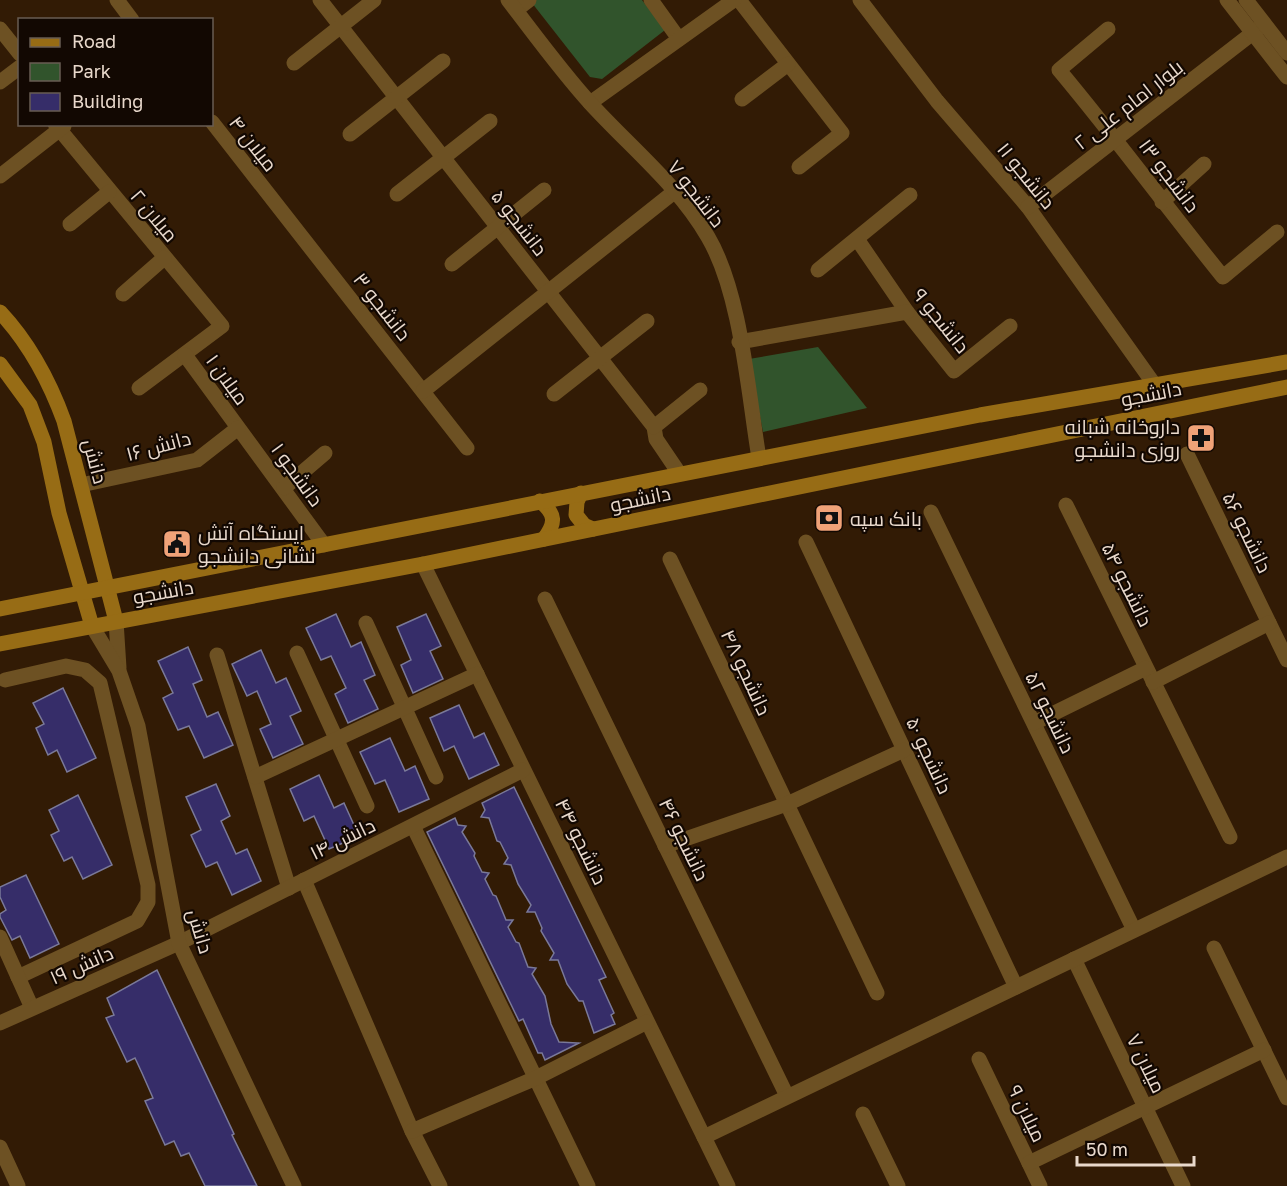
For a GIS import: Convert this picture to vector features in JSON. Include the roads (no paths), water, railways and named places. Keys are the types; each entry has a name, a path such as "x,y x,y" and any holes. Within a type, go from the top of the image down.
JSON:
{"main road":[{"name":"دانش","path":"0,312 35,357 53,390 81,485 116,621"},
{"name":"دانشجو","path":"0,609 759,458 1154,384 1287,362"},
{"name":"دانش","path":"0,364 30,405 44,442 59,513 92,626"},
{"name":"دانشجو","path":"0,644 423,564 1287,387"},
{"path":"581,493 577,502 576,515 584,525 593,529"},
{"path":"540,501 550,509 554,517 554,526 544,539"}],"street":[{"path":"117,0 130,18"},
{"name":"دانشجو ۵","path":"320,0 654,427 656,439 679,474"},
{"path":"294,63 374,0"},
{"path":"512,5 529,0"},
{"path":"651,0 679,39"},
{"path":"590,103 734,0"},
{"path":"739,0 842,133 799,167"},
{"name":"دانشجو ۱۱","path":"860,0 937,100 1028,207 1154,384"},
{"path":"1227,0 1287,53"},
{"path":"1246,0 1259,29 1287,77"},
{"name":"دانشجو ۷","path":"512,5 590,103 674,192 707,236 723,269 733,305 759,458"},
{"path":"0,29 18,52"},
{"name":"دانشجو ۱۳","path":"1108,29 1059,70 1117,139 1162,202 1223,278 1277,232"},
{"name":"بلوار امام علی ۲","path":"1028,207 1259,29"},
{"path":"350,134 443,61"},
{"path":"742,99 788,64"},
{"path":"0,82 18,68"},
{"path":"397,194 490,120"},
{"name":"میلان ۴","path":"213,123 264,190"},
{"path":"0,176 59,126"},
{"name":"میلان ۲","path":"59,126 109,192 222,326 185,355"},
{"path":"1162,202 1204,164"},
{"name":"دانشجو ۳","path":"264,190 467,448"},
{"path":"452,264 544,190"},
{"path":"70,224 109,192"},
{"path":"423,391 674,192"},
{"path":"818,270 910,195"},
{"name":"دانشجو ۹","path":"856,239 907,312 954,371 1010,326"},
{"path":"123,294 164,258"},
{"path":"739,342 907,312"},
{"path":"554,394 646,321"},
{"path":"139,388 185,355"},
{"name":"میلان ۱","path":"185,355 238,428"},
{"path":"654,427 700,390"},
{"name":"دانش ۱۶","path":"81,485 197,460 238,428"},
{"name":"دانشجو ۱","path":"238,428 324,545"},
{"path":"284,488 325,453"},
{"name":"دانشجو ۵۶","path":"1187,454 1287,660"},
{"name":"دانشجو ۵۴","path":"1066,506 1230,837"},
{"name":"دانشجو ۵۲","path":"931,512 1134,930"},
{"name":"دانشجو ۵۰","path":"806,542 1016,987"},
{"name":"دانشجو ۴۸","path":"670,559 877,993"},
{"name":"دانشجو ۴۴","path":"423,564 728,1186"},
{"name":"دانشجو ۴۶","path":"545,599 787,1096"},
{"name":"دانش","path":"116,621 119,671"},
{"path":"366,623 436,777"},
{"path":"1034,723 1269,623"},
{"name":"دانش","path":"92,626 119,671 138,726 179,943 294,1186"},
{"path":"297,653 367,807"},
{"path":"217,654 289,888"},
{"path":"5,680 66,666 85,670 100,683 148,885 148,902 137,921 10,969"},
{"path":"255,777 477,674"},
{"path":"665,846 787,804 904,750"},
{"name":"دانش ۱۴","path":"179,943 523,770"},
{"path":"413,826 588,1186"},
{"path":"704,1137 1287,857"},
{"path":"304,880 437,1185"},
{"path":"0,937 10,969 32,1008"},
{"name":"دانش ۱۹","path":"0,1023 179,943"},
{"path":"1214,948 1287,1098"},
{"name":"میلان ۷","path":"1074,959 1183,1186"},
{"path":"412,1131 536,1078 647,1022"},
{"path":"1029,1163 1264,1050"},
{"name":"میلان ۹","path":"979,1059 1040,1186"},
{"path":"863,1114 898,1186"},
{"path":"0,1147 18,1186"}],"place":[{"name":"داروخانه شبانه روزی دانشجو","path":"1201,438"},
{"name":"بانک سپه","path":"829,518"},
{"name":"ایستگاه آتش نشانی دانشجو","path":"177,544"}]}
